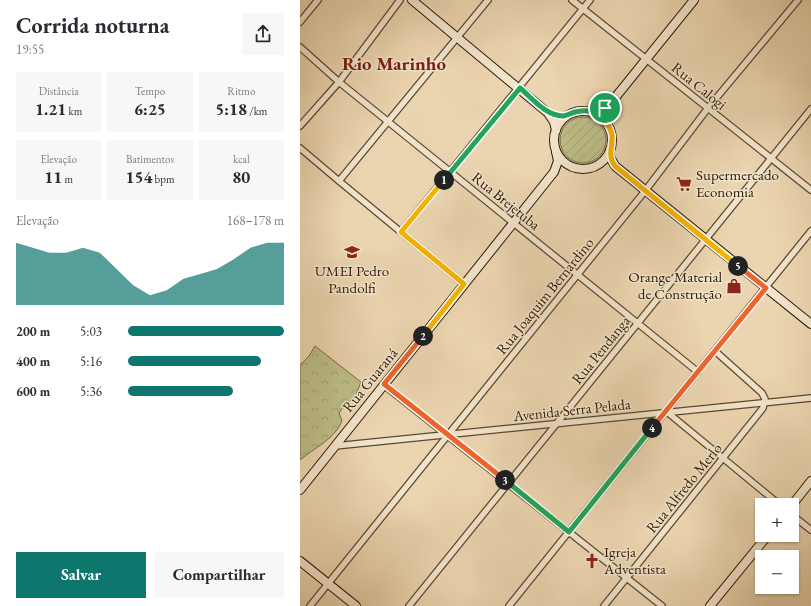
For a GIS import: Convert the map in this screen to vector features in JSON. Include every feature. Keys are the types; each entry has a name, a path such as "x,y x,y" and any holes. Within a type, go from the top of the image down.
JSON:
{"street":[{"path":"300,22 318,0"},
{"path":"300,126 339,82 400,0"},
{"path":"412,0 520,88 548,113 554,122 556,130"},
{"path":"339,181 488,0"},
{"name":"Rua Calogi","path":"572,0 811,190"},
{"path":"401,232 520,88 590,0"},
{"path":"606,122 606,112 610,104 694,0"},
{"name":"Rua Joaquim Bernardino","path":"310,606 645,191 708,108 798,0"},
{"name":"Rua Brejetuba","path":"300,47 339,82 698,372"},
{"path":"548,113 568,115 580,111 593,112 602,110 610,104"},
{"name":"Rua Pendanga","path":"409,606 811,109"},
{"path":"593,112 599,115 606,122 611,134 612,143 606,158 598,165"},
{"path":"568,115 560,121 554,140 556,152 565,162 576,168"},
{"path":"300,148 464,284"},
{"path":"610,150 611,161 618,169 811,324"},
{"name":"Rua Guaraná","path":"300,490 552,175 557,165 556,152"},
{"path":"552,175 562,169 589,168 598,165 609,165 618,169"},
{"path":"508,606 811,231"},
{"path":"715,351 762,393 765,402"},
{"path":"384,384 662,606"},
{"name":"Avenida Serra Pelada","path":"336,446 811,398"},
{"name":"Rua Alfredo Merlo","path":"604,606 762,411 765,402"},
{"path":"666,412 771,498"},
{"path":"798,498 811,481"},
{"path":"799,521 811,530"},
{"path":"710,606 762,542"},
{"path":"300,561 356,606"}],"green space":[{"path":"578,117 588,117 596,121 602,127 606,135 606,145 602,153 596,159 588,163 578,163 570,159 564,153 560,145 560,135 564,127 570,121"},
{"path":"315,346 361,382 355,397 343,407 339,413 342,421 339,427 324,443 300,460 300,365 309,356"}],"place":[{"name":"Supermercado Economia","path":"684,184"},
{"name":"UMEI Pedro Pandolfi","path":"352,252"},
{"name":"Orange Material de Construção","path":"734,286"},
{"name":"Igreja Adventista","path":"592,561"}],"district":[{"name":"Rio Marinho","path":"394,63"}],"route":[{"path":"520,88 548,113 555,115 563,116 580,111 598,112 605,108 610,104 606,112 606,122 609,127 612,140 610,157 613,164 766,288 569,532 384,384 464,284 401,232 520,88"}]}
